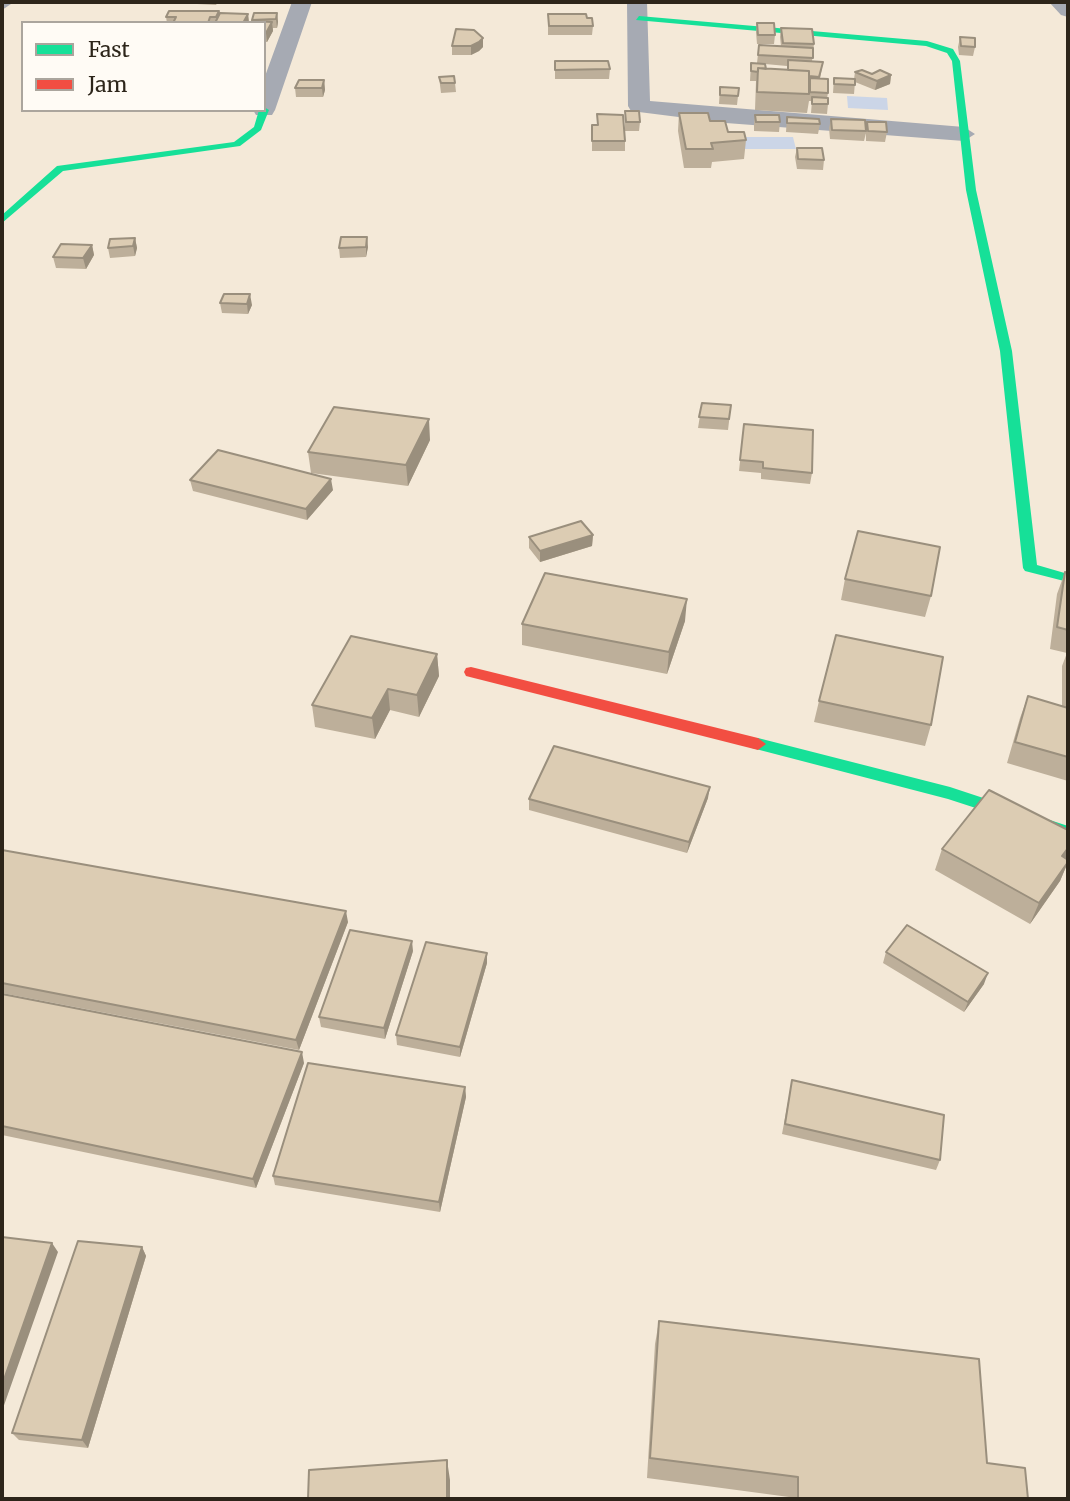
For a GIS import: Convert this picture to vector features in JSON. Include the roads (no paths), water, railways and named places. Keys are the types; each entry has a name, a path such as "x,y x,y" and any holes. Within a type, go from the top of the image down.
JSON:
{"street":[{"path":"266,104 302,2"},
{"path":"1059,2 1068,11"},
{"path":"964,134 726,116 639,106 638,10 927,44 950,51 956,61 971,190 1006,351 1030,568 1068,578"},
{"path":"2,220 60,168 237,144 258,128 263,112"},
{"path":"471,672 950,793 1068,832"}],"water":[{"path":"847,96 887,98 888,110 848,108"},
{"path":"737,137 793,137 796,149 740,149"}]}
